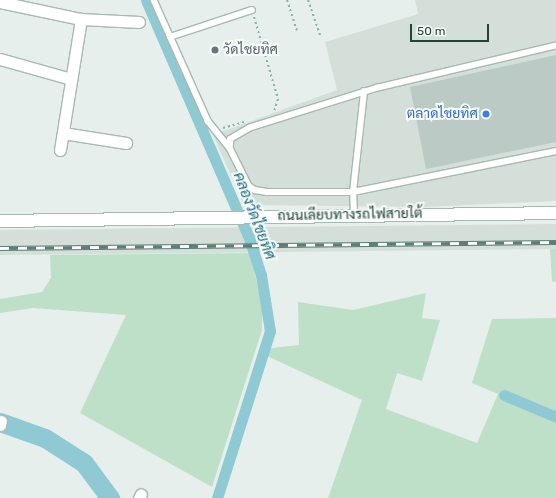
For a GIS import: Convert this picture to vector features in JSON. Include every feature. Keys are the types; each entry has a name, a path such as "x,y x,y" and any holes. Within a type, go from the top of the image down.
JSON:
{"main road":[{"name":"ถนนเลียบทางรถไฟสายใต้","path":"0,221 556,212"}],"street":[{"path":"0,2 81,19 139,22"},
{"path":"60,150 81,19"},
{"path":"0,59 71,79"},
{"path":"63,133 126,143"}],"lane":[{"path":"154,0 208,121 216,128 230,148 249,186 255,190 353,192 556,151"},
{"path":"170,37 252,10"},
{"path":"230,148 230,139 237,133 364,92 556,46"},
{"path":"354,215 353,192 364,92"}],"path":[{"path":"287,0 297,30"},
{"path":"308,0 321,37"},
{"path":"252,10 278,99 276,111 269,113"},
{"path":"216,128 249,120"}],"shaded area":[{"path":"415,0 556,0 556,201 425,207 244,205 213,135 337,90 325,42 418,14"},
{"path":"556,224 556,249 0,255 0,230"}],"green space":[{"path":"550,249 556,249 556,281 552,282"},
{"path":"251,253 262,308 262,330 212,487 80,413 126,315 33,308 0,313 0,299 42,292 51,278 50,255"},
{"path":"426,293 422,318 440,320 422,381 397,373 386,409 477,443 498,394 472,383 492,319 556,318 556,498 328,498 362,400 267,356 271,348 299,345 298,302 353,310"}],"building":[{"name":"ตลาดไชยทิศ","path":"556,55 556,142 426,169 410,87"}],"waterway":[{"name":"คลองวัดไชยทิศ","path":"146,0 249,238 261,275 270,331 217,498"},
{"path":"504,395 556,417"},
{"path":"0,422 45,438 84,463 110,498"}],"railway":[{"path":"0,248 556,242"}],"place":[{"name":"วัดไชยทิศ","path":"215,50"},
{"name":"ตลาดไชยทิศ","path":"486,114"}]}
